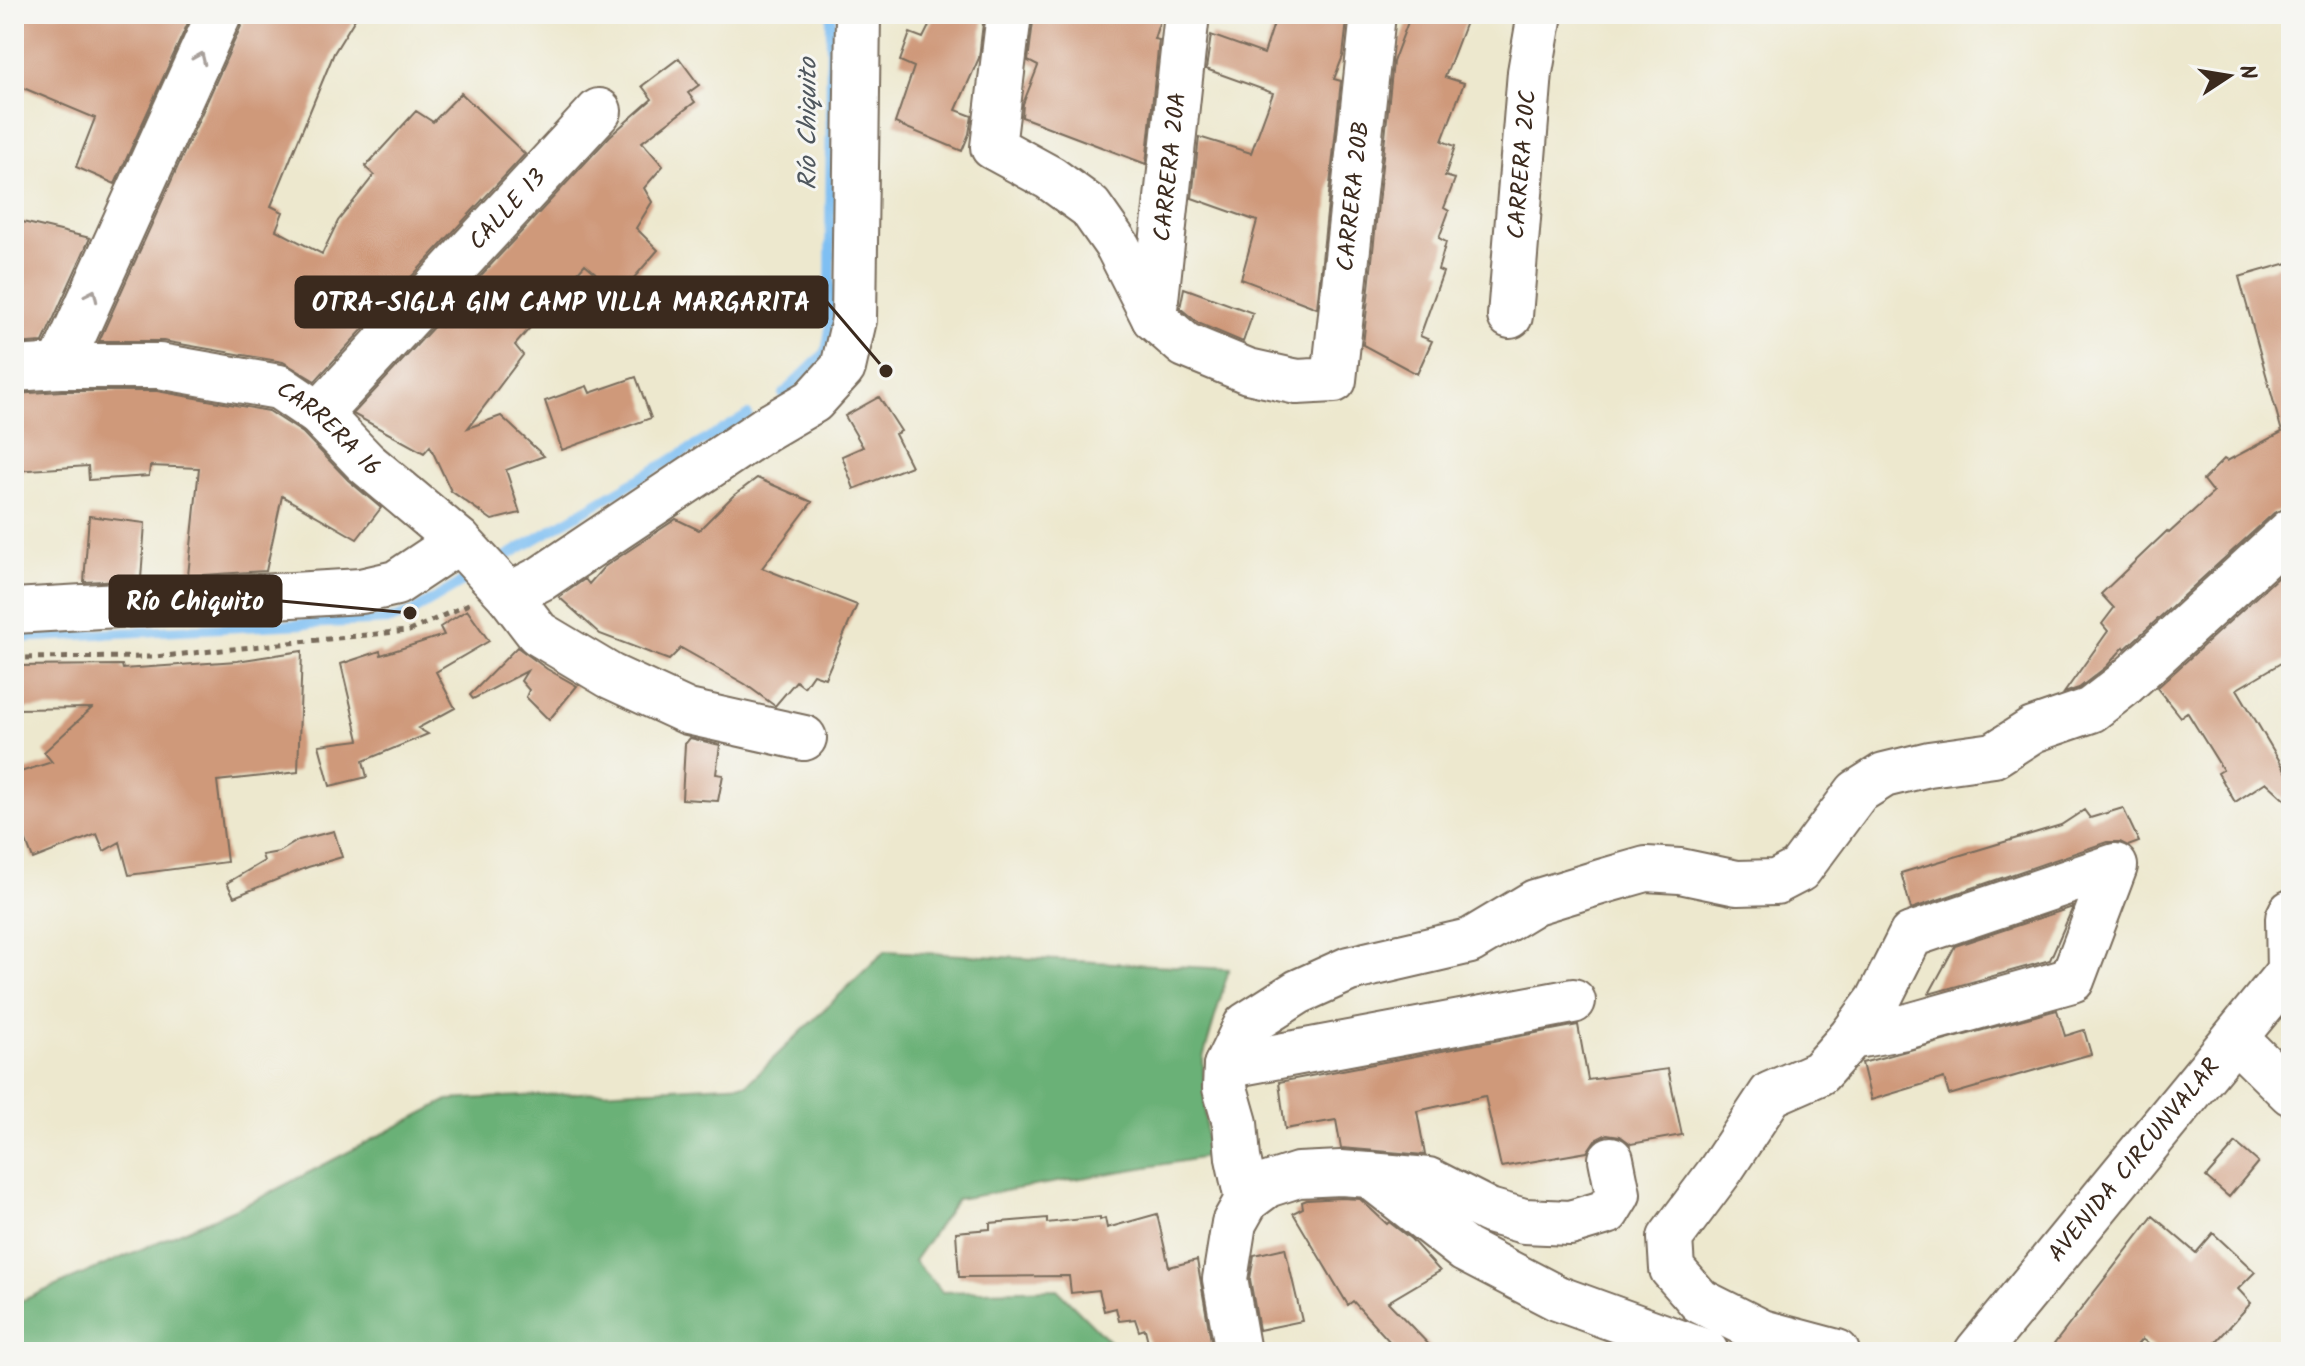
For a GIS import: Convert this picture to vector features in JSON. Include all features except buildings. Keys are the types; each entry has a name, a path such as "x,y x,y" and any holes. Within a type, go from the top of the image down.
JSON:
{"street":[{"path":"60,366 219,14"},
{"path":"14,611 361,591 483,567 542,578 765,429 813,401 843,368 854,320 858,14"},
{"path":"1009,14 993,147 1050,178 1090,207 1118,247 1154,318"},
{"name":"CARRERA 20A","path":"1154,318 1187,14"},
{"name":"CARRERA 20B","path":"1154,318 1185,345 1248,371 1297,382 1334,380 1373,14"},
{"name":"CARRERA 20C","path":"1510,316 1530,72 1540,14"},
{"name":"CALLE 13","path":"319,414 599,111"},
{"name":"CARRERA 16","path":"14,369 159,366 279,387 319,414 366,463 483,567 538,633 610,676 688,712 804,738"},
{"path":"1247,1200 1238,1158 1235,1123 1225,1088 1226,1066 1246,1025 1298,992 1349,969 1470,941 1535,902 1646,869 1680,871 1737,883 1776,882 1799,870 1857,792 1884,775 1929,764 1994,755 2033,730 2091,710 2122,686 2291,531"},
{"path":"1837,1352 1762,1332 1700,1301 1672,1269 1670,1238 1720,1171 1771,1094 1819,1073 1851,1037 1878,1001 1911,935 2115,866 2072,980 1905,1027 1851,1037"},
{"path":"2290,970 2288,918 2291,912"},
{"name":"AVENIDA CIRCUNVALAR","path":"1977,1352 2290,970"},
{"path":"1226,1066 1573,1001"},
{"path":"2235,1038 2291,1093"},
{"path":"1238,1352 1225,1279 1234,1223 1247,1200 1267,1185 1298,1175 1341,1173 1428,1180 1489,1211 1524,1221 1570,1223 1607,1212 1618,1194 1611,1159"},
{"path":"1369,1175 1465,1250 1557,1298 1706,1352"}],"path":[{"path":"14,658 155,657 409,631 459,607 483,567"}],"green space":[{"path":"885,951 1229,969 1203,1058 1207,1157 957,1199 914,1261 942,1292 1057,1289 1112,1344 1018,1352 14,1352 14,1304 260,1198 448,1100 747,1084"}],"waterway":[{"name":"Río Chiquito","path":"783,394 826,352 830,329 831,14"},
{"name":"Río Chiquito","path":"493,564 748,415"},
{"name":"Río Chiquito","path":"14,638 390,620 410,613 476,574"}],"place":[{"name":"OTRA-SIGLA GIM CAMP VILLA MARGARITA","path":"886,371"},
{"name":"Río Chiquito","path":"410,613"}]}
